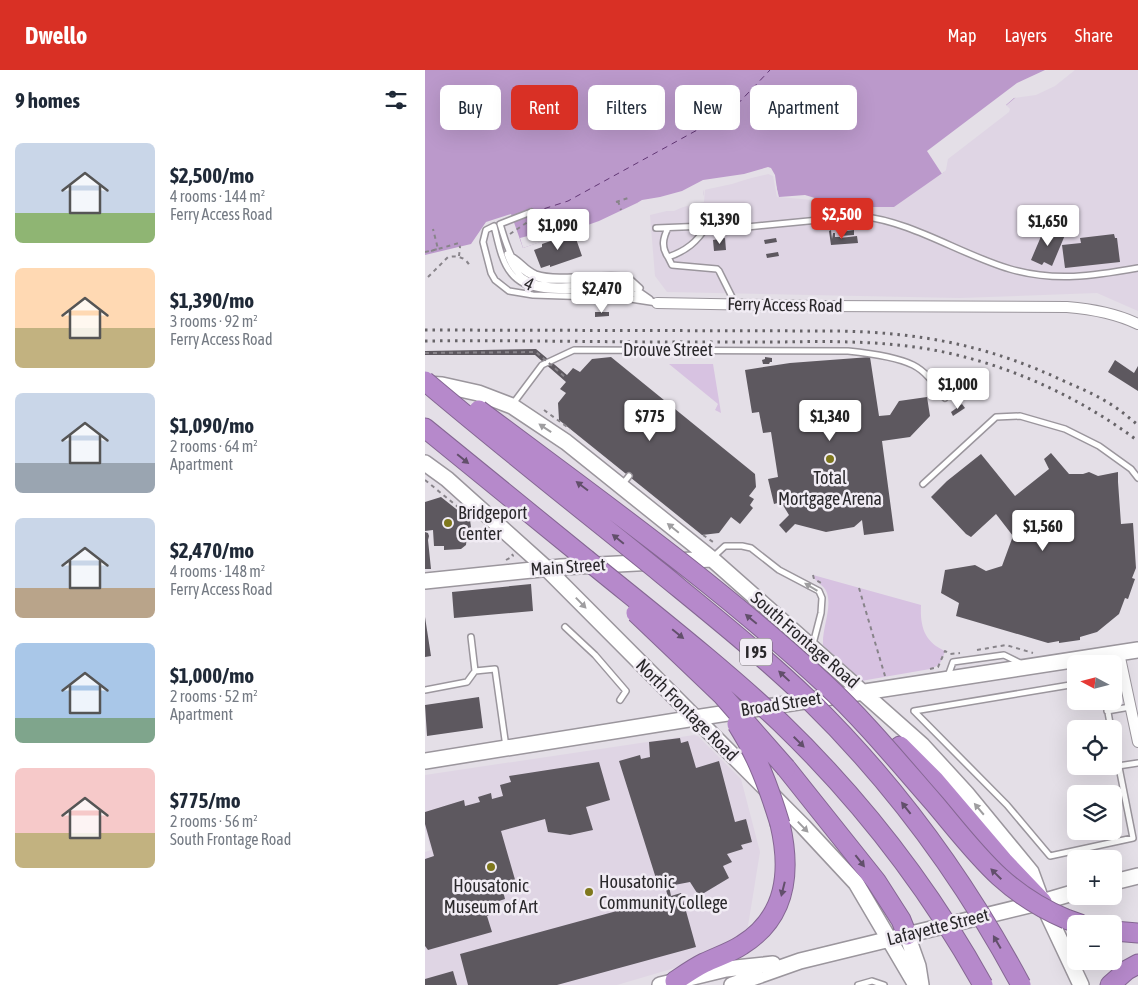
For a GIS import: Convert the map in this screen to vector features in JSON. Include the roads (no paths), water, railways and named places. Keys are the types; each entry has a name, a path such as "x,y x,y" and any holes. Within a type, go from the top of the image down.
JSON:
{"highway":[{"path":"425,369 667,551 865,714 924,768 1003,861 1042,902"},
{"name":"I 95","path":"431,383 729,629 810,701 859,752 928,837 983,918 1021,985"},
{"name":"I 95","path":"425,428 755,700 808,750 900,856 927,892 983,985"},
{"path":"586,559 642,620 739,713 786,768 875,881 901,920 898,937"},
{"path":"799,660 870,729 1003,881 1031,902 1067,918"},
{"path":"667,983 735,949 750,940 763,928 773,914 783,890 786,871 785,852 779,824 764,776 745,737 722,702 689,664"},
{"path":"858,807 944,940 959,966 967,985"},
{"path":"1122,932 1138,933"},
{"path":"1110,985 1127,970 1138,964"}],"main road":[{"name":"South Frontage Road","path":"431,383 478,393 511,406 625,481 714,551 812,647 922,745 966,793 1031,872 1042,902 1081,985"},
{"name":"North Frontage Road","path":"425,463 447,479 547,568 803,826 856,883 898,937 918,966 921,985"},
{"name":"Main Street","path":"425,581 714,551"},
{"name":"Broad Street","path":"425,761 947,679 1033,660 1138,650"},
{"path":"1122,880 1138,876"},
{"name":"Lafayette Street","path":"731,985 800,961 1067,895"},
{"name":"North Frontage Road","path":"898,937 916,985"},
{"name":"Lafayette Street","path":"667,983 726,969 800,961"}],"street":[{"name":"Ferry Access Road","path":"657,303 1067,307 1122,317 1138,324"},
{"path":"1119,653 1132,701 1138,742"},
{"path":"726,969 731,985"}],"lane":[{"path":"531,212 497,225 518,268 532,277 549,281 621,281 657,303"},
{"path":"656,228 747,227 860,216 871,217 911,228 1009,269 1037,275 1058,278 1138,268"},
{"name":"Ferry Access Road","path":"497,225 486,230 483,238 489,267 495,280 501,286 517,293 533,295 625,298 657,303"},
{"name":"4","path":"497,225 509,270 517,279 527,285 547,290 620,290 657,303"},
{"path":"668,257 680,253 691,246 700,238 707,226"},
{"path":"668,228 663,236 664,250 672,264 717,269 736,305"},
{"name":"Drouve Street","path":"511,406 542,365 574,350 848,351 875,354 913,365 932,379 945,398"},
{"path":"923,484 995,417 1020,416 1065,429 1099,446 1131,469 1138,478"},
{"path":"714,551 725,546 751,548 784,573 819,591 822,598 821,613 812,647"},
{"path":"565,627 595,655 625,691 620,700"},
{"path":"425,690 467,682 475,671 471,637"},
{"path":"475,671 495,669 506,748"},
{"path":"1067,686 914,711 1007,805 1050,856 1133,838 1121,775"},
{"path":"1109,720 1107,711 1132,701"},
{"path":"1122,766 1138,763"},
{"path":"857,985 872,981 883,985"}],"railway":[{"path":"425,330 840,331 900,335 956,344 1010,359 1097,396 1138,425"},
{"path":"425,341 836,342 910,346 984,362 1038,383 1090,409 1138,441"}],"place":[{"name":"Total Mortgage Arena","path":"830,459"},
{"name":"Bridgeport Center","path":"448,523"},
{"name":"Housatonic Museum of Art","path":"491,867"},
{"name":"Housatonic Community College","path":"589,892"}]}
